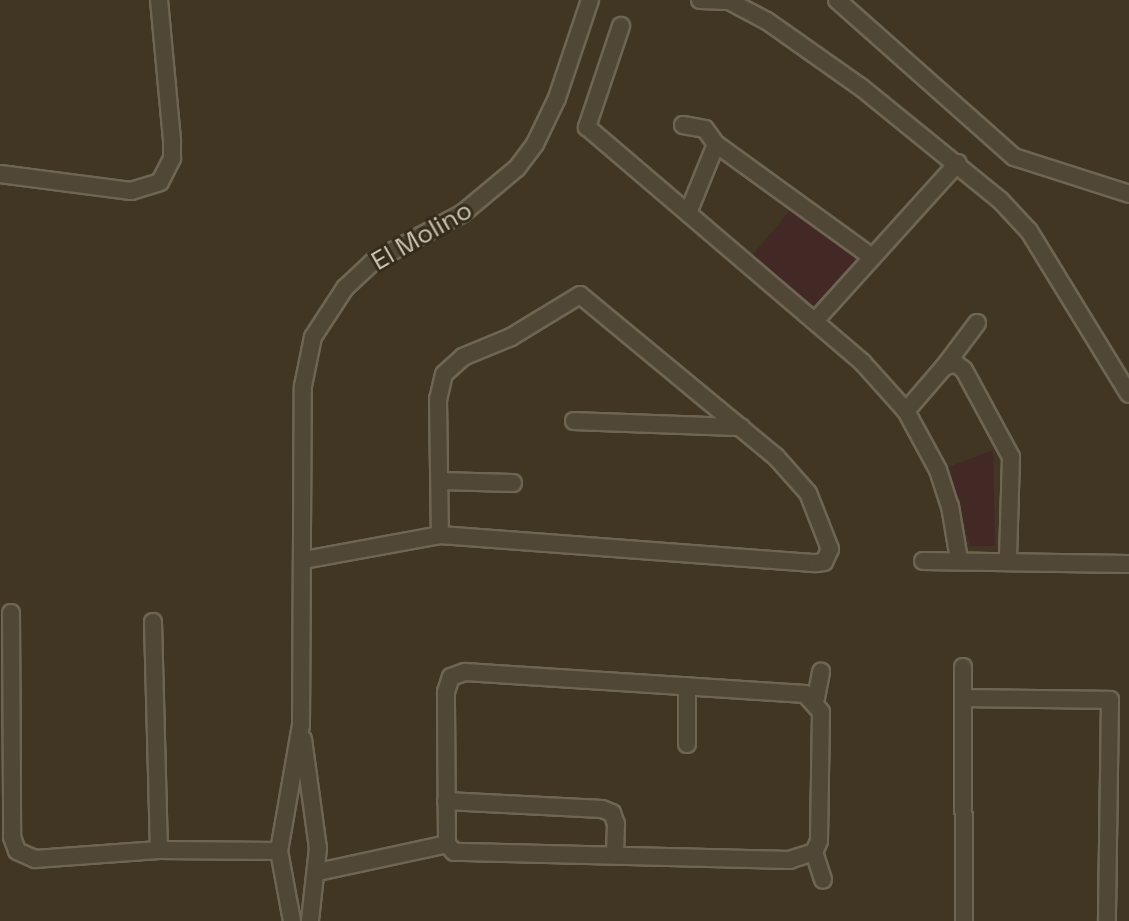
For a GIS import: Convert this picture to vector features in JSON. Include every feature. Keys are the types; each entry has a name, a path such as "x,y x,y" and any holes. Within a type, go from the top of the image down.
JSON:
{"street":[{"path":"0,174 131,191 160,182 172,158 172,140 159,0"},
{"name":"El Molino","path":"310,921 317,878 315,821 301,725 303,386 319,326 345,288 374,261 463,213 517,168 535,144 557,98 590,0"},
{"path":"700,0 728,1 838,72 958,163 1029,231 1129,394"},
{"path":"837,0 1014,157 1129,194"},
{"path":"621,26 587,127 863,363 906,411 946,494 959,560"},
{"path":"683,125 705,129 716,144 872,257"},
{"path":"688,213 716,144"},
{"path":"815,321 958,163"},
{"path":"304,560 440,535 824,562 829,539 808,493 741,427 580,295 511,337 463,357 444,374 438,399 440,535"},
{"path":"906,411 977,323"},
{"path":"944,367 955,363 964,370 1008,445 1008,561"},
{"path":"574,421 741,427"},
{"path":"440,481 513,483"},
{"path":"923,561 1129,564"},
{"path":"11,613 12,837 17,851 35,859 159,850 279,851"},
{"path":"153,622 159,850"},
{"path":"963,667 966,698 964,921"},
{"path":"447,844 446,692 451,677 465,672 805,694 821,712 819,841 814,852 823,880"},
{"path":"815,703 821,672"},
{"path":"687,686 687,744"},
{"path":"966,698 1110,700 1107,921"},
{"name":"El Molino","path":"292,921 279,851 280,819 301,725"},
{"path":"446,801 602,809 612,813 616,824 615,855"},
{"path":"280,819 301,815 315,821"},
{"path":"283,884 296,888 317,878 447,844 470,855 790,860 814,852"}],"shaded area":[{"path":"794,206 855,257 856,264 816,312 751,257"},
{"path":"993,450 995,546 970,546 949,467"}]}
